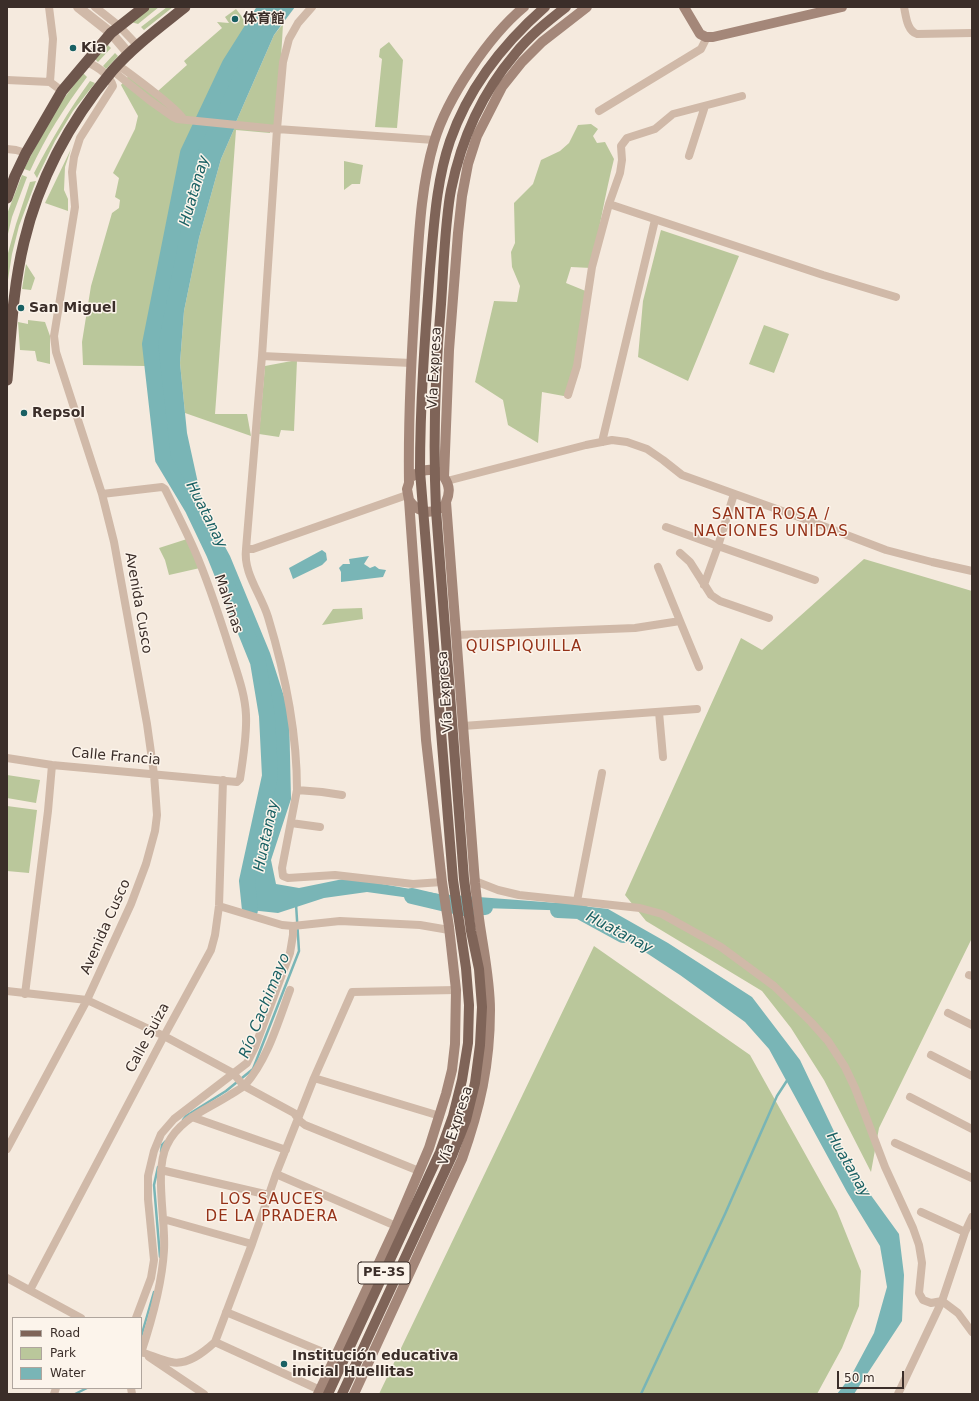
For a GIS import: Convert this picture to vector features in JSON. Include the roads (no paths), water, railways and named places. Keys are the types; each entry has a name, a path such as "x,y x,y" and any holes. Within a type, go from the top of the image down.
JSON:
{"highway":[{"path":"7,198 26,153 62,91 115,29 144,7"},
{"path":"7,380 11,300 24,241 40,188 79,115 113,71 134,50 185,7"}],"main road":[{"name":"Vía Expresa","path":"322,1393 335,1357 396,1226 419,1171 440,1116 452,1070 455,1044 456,990 426,740 407,489 409,482 411,363 420,225 428,166 434,140 444,118 463,81 493,39 524,7"},
{"name":"Vía Expresa","path":"322,1393 440,1152 453,1116 468,1043 466,968 453,880 420,471 420,426 424,354 435,214 441,172 453,134 464,108 484,74 507,44 545,7"},
{"name":"Vía Expresa","path":"342,1394 452,1156 468,1113 475,1083 480,1045 482,1007 476,930 436,510 434,471 437,356 450,191 460,154 474,118 491,86 515,54 543,26 566,7"},
{"name":"Vía Expresa","path":"471,881 463,726 446,502 449,491 446,479 450,334 462,196 468,164 477,136 502,87 522,62 542,42 587,7"},
{"path":"684,7 700,34 706,37 713,37 842,7"},
{"path":"409,482 413,476 420,471 427,470 434,471 446,479"},
{"path":"408,498 417,509 429,512 436,510 446,502"},
{"name":"Vía Expresa","path":"354,1394 444,1202 475,1123 485,1078 489,1048 490,1009 488,971 476,930"}],"street":[{"path":"49,7 53,39 50,82"},
{"path":"78,7 115,29"},
{"path":"95,7 134,50"},
{"path":"312,7 298,23 289,39 283,62 277,129 262,356 246,549 246,566 267,616 285,680 292,713 297,790 282,868 284,876 288,878 335,875 413,884 442,883"},
{"path":"904,7 912,33 972,33"},
{"path":"599,111 701,49 704,45 706,37"},
{"path":"87,62 113,71 148,100 177,119 277,129 434,140"},
{"name":"Avenida Cusco","path":"7,1149 87,1000 131,904 146,864 155,831 157,815 154,774 147,724 115,550 102,494 59,365 54,336 75,207 72,172 74,157 80,138 113,87 113,71"},
{"path":"7,80 50,82 62,91"},
{"path":"568,395 577,366 592,267 609,204 620,173 622,160 621,146 627,138 655,129 673,114 742,96"},
{"path":"689,156 705,106"},
{"path":"7,149 26,153"},
{"path":"609,204 823,275 896,297"},
{"path":"602,442 655,220"},
{"path":"262,356 411,363"},
{"path":"446,479 612,440 636,444 663,460 682,475 886,550 972,572"},
{"name":"Malvinas","path":"102,494 162,487 165,489 194,548 221,620 245,702 245,735 240,778 236,782 222,780"},
{"path":"704,585 734,494"},
{"path":"246,549 253,549 408,498"},
{"path":"666,527 815,580"},
{"path":"680,553 690,562 711,595 720,601 769,618"},
{"path":"658,568 699,667"},
{"path":"456,635 635,628 680,621"},
{"path":"463,726 697,709"},
{"path":"658,712 663,757"},
{"name":"Calle Francia","path":"7,758 52,765 222,780"},
{"path":"25,994 48,811 52,765"},
{"path":"577,901 602,773"},
{"name":"Calle Suiza","path":"30,1290 211,950 215,935 219,906 222,780"},
{"path":"297,790 342,795"},
{"path":"291,823 320,827"},
{"path":"471,881 498,890 519,894 640,908 662,914 715,943 774,986 828,1041 845,1067 855,1088 885,1167 913,1228 919,1245 922,1263 919,1293 923,1300 931,1303 942,1301 958,1313 972,1332"},
{"path":"219,906 282,925 293,926 340,921 420,925 449,929"},
{"path":"136,1317 150,1278 154,1260 148,1199 148,1176 154,1151 161,1134 174,1119 247,1063 255,1047 290,953 293,926"},
{"path":"142,1349 160,1284 164,1249 161,1170 162,1156 167,1144 175,1132 185,1122 242,1084 260,1063 274,1034 290,990"},
{"path":"142,1353 180,1363 189,1360 207,1349 215,1342 252,1244 276,1174 314,1078 352,992 456,990"},
{"path":"7,991 87,1000 164,1036 234,1074 242,1084 294,1113 305,1125 419,1171"},
{"path":"948,1013 972,1025"},
{"path":"931,1055 972,1076"},
{"path":"314,1078 440,1116"},
{"path":"910,1097 972,1128"},
{"path":"192,1117 286,1150"},
{"path":"895,1143 972,1178"},
{"path":"161,1170 269,1195"},
{"path":"276,1174 396,1226"},
{"path":"921,1212 965,1232"},
{"path":"898,1394 942,1301 965,1232 972,1217"},
{"path":"163,1219 252,1244"},
{"path":"7,1278 79,1317"},
{"path":"226,1312 335,1357"},
{"path":"215,1342 322,1393"},
{"path":"142,1354 204,1394"}],"water":[{"path":"266,7 295,7 274,35 221,159 199,238 184,311 180,363 187,433 203,506 230,556 270,653 289,712 291,799 271,860 276,884 299,888 348,878 439,894 557,903 608,909 668,943 752,997 800,1060 841,1146 870,1194 899,1234 904,1275 902,1321 854,1394 837,1394 851,1376 874,1333 887,1287 880,1246 847,1192 769,1049 745,1022 680,975 604,925 579,911 482,908 367,892 324,898 278,913 250,910 247,881 270,776 267,716 258,662 214,553 193,509 163,459 150,344 188,153 230,64"},
{"path":"322,550 326,553 327,560 322,565 293,579 289,568"},
{"path":"369,556 364,564 370,568 375,566 379,569 386,570 383,577 341,582 341,572 339,568 343,564 350,564 349,559"}],"waterway":[{"path":"250,910 247,881 270,776 267,716 258,662 214,553 193,509 163,459 150,344 188,153 230,64 266,7"},
{"name":"Huatanay","path":"412,896 463,908 485,907"},
{"name":"Río Cachimayo","path":"183,1120 186,1116 226,1091 253,1069 299,951 296,904"},
{"name":"Huatanay","path":"558,910 579,911 623,935"},
{"path":"641,1394 725,1214 777,1096 788,1079"},
{"name":"Río Cachimayo","path":"161,1152 162,1145 166,1141"},
{"name":"Río Cachimayo","path":"158,1167 154,1185 160,1257"},
{"name":"Río Cachimayo","path":"142,1334 154,1292"},
{"name":"Río Cachimayo","path":"75,1394 85,1389"}],"place":[{"name":"体育館","path":"235,19"},
{"name":"Kia","path":"73,48"},
{"name":"San Miguel","path":"21,308"},
{"name":"Repsol","path":"24,413"},
{"name":"Institución educativa inicial Huellitas","path":"284,1364"}],"district":[{"name":"SANTA ROSA / NACIONES UNIDAS","path":"771,524"},
{"name":"QUISPIQUILLA","path":"524,647"},
{"name":"LOS SAUCES DE LA PRADERA","path":"272,1208"}]}
